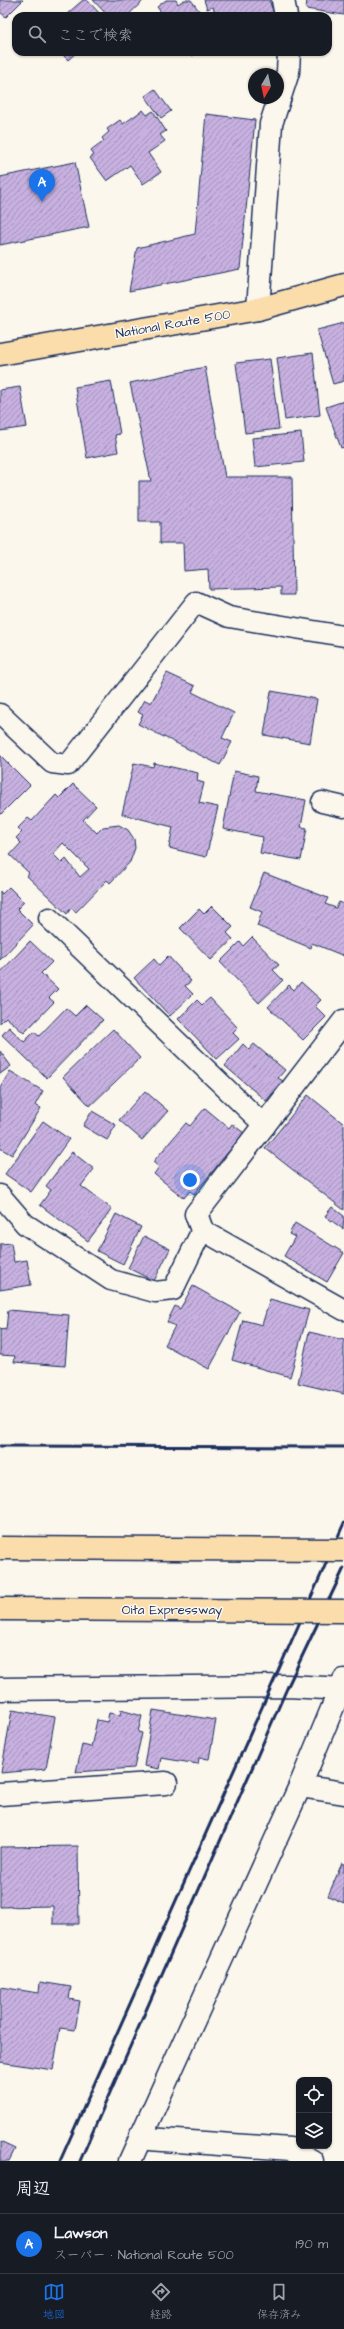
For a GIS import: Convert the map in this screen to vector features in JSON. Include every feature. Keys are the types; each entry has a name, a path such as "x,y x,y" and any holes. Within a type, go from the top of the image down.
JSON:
{"highway":[{"name":"National Route 500","path":"0,354 258,310 344,285"},
{"path":"0,1548 344,1550"},
{"name":"Oita Expressway","path":"0,1609 344,1611"}],"street":[{"path":"283,0 285,12"},
{"path":"258,310 271,124 288,72 289,56"},
{"path":"202,1230 196,1214 344,1021"},
{"path":"0,1689 343,1686 300,1786 130,2161"},
{"path":"0,1794 166,1783"},
{"path":"300,1786 344,1793"},
{"path":"142,2135 149,2139 289,2155 312,2161"}],"lane":[{"path":"0,714 52,763 68,765 196,602 229,617 344,636"},
{"path":"322,802 344,807"},
{"path":"49,918 264,1126"},
{"path":"0,1195 25,1224 111,1280 156,1292 173,1290 202,1230 344,1310"}],"building":[{"path":"0,0 23,0 6,17 0,12"},
{"path":"83,0 87,0 98,12 69,12"},
{"path":"93,0 144,0 131,12 104,12"},
{"path":"166,0 176,0 178,4 184,0 191,0 200,12 161,12 157,7"},
{"path":"204,0 269,0 274,12 215,12 213,7 207,9"},
{"path":"307,0 344,0 344,15 306,9"},
{"path":"64,56 72,56 68,60"},
{"path":"155,89 171,111 161,118 145,96"},
{"path":"143,110 147,115 153,111 166,131 160,135 165,141 148,153 161,172 143,184 130,165 107,181 90,158 94,155 91,151 104,141 102,138 109,132 107,129 120,120 123,124"},
{"path":"206,114 255,120 240,269 129,291 137,248 195,234"},
{"path":"75,162 89,227 0,245 0,177"},
{"path":"344,323 344,381 333,384 317,330"},
{"path":"313,353 320,415 285,420 277,358"},
{"path":"270,359 279,429 245,433 236,363"},
{"path":"205,367 225,477 292,477 294,595 281,595 281,587 209,589 208,569 184,571 183,543 160,543 160,522 139,522 139,481 151,481 130,383"},
{"path":"111,381 120,434 115,435 118,452 87,458 75,387"},
{"path":"20,387 27,427 0,431 0,390"},
{"path":"344,401 344,447 341,448 326,407"},
{"path":"301,433 304,462 255,467 252,438"},
{"path":"167,673 195,686 192,692 234,713 222,738 232,742 220,765 138,724 143,715 138,712 145,700 151,703"},
{"path":"271,691 317,699 310,743 264,735"},
{"path":"0,755 30,785 0,815"},
{"path":"134,763 153,767 154,763 198,773 197,781 204,783 199,803 218,807 206,857 169,848 173,827 122,814"},
{"path":"234,771 258,776 256,791 306,800 301,827 307,828 301,860 260,853 263,837 223,829"},
{"path":"73,784 96,806 83,820 97,833 103,827 119,825 128,830 134,839 135,848 130,862 110,883 107,880 76,912 71,908 67,914 27,876 29,873 10,855 21,843 16,838 22,832 18,828 28,818 32,821 56,795 59,798","holes":["63,843 89,869 80,877 66,859 62,863 53,854"]},
{"path":"264,873 328,898 325,904 336,908 339,902 344,904 344,956 312,943 311,948 257,926 262,912 250,907"},
{"path":"9,887 24,902 17,909 33,925 0,960 0,891 2,894"},
{"path":"212,906 233,927 227,933 233,939 211,960 180,928 199,909 204,914"},
{"path":"252,937 279,965 273,970 283,980 259,1003 220,962 240,942 243,946"},
{"path":"30,941 52,962 41,973 58,989 49,998 54,1002 24,1033 6,1017 0,1023 0,973"},
{"path":"168,956 191,981 185,986 193,994 170,1016 134,978 154,959 159,965"},
{"path":"301,982 321,1000 315,1006 326,1017 303,1040 268,1007 289,985 294,990"},
{"path":"210,998 238,1028 233,1033 239,1039 217,1059 178,1019 197,1000 202,1005"},
{"path":"86,1005 103,1020 47,1078 2,1035 9,1027 24,1042 34,1032 39,1036 66,1008 75,1016"},
{"path":"113,1029 140,1058 90,1106 63,1077"},
{"path":"243,1044 249,1050 254,1044 285,1070 278,1078 283,1081 266,1101 225,1066"},
{"path":"0,1051 11,1066 0,1074"},
{"path":"10,1071 43,1091 35,1105 41,1108 12,1155 0,1148 0,1088"},
{"path":"145,1091 168,1111 142,1140 119,1120"},
{"path":"308,1095 344,1124 344,1210 265,1148"},
{"path":"205,1108 229,1128 232,1124 244,1133 194,1194 190,1191 184,1198 154,1174 159,1167 153,1162 186,1123 190,1126"},
{"path":"92,1111 116,1125 107,1140 83,1126"},
{"path":"43,1121 69,1139 31,1192 5,1174"},
{"path":"72,1152 94,1169 81,1186 112,1209 88,1241 40,1205 51,1190 46,1186"},
{"path":"332,1207 344,1216 343,1229 325,1216"},
{"path":"116,1214 141,1227 123,1264 97,1251"},
{"path":"295,1223 344,1253 327,1282 284,1256 295,1237 289,1234"},
{"path":"144,1236 170,1249 154,1281 128,1268"},
{"path":"11,1243 14,1262 27,1260 31,1285 0,1290 0,1244"},
{"path":"193,1286 240,1312 209,1369 165,1345 175,1326 167,1322 175,1306 180,1309"},
{"path":"270,1299 309,1310 290,1377 232,1360 243,1320 262,1325"},
{"path":"8,1310 69,1315 65,1366 14,1362 15,1356 0,1355 0,1329 6,1330"},
{"path":"309,1332 344,1340 344,1394 298,1383"},
{"path":"12,1710 55,1717 46,1769 1,1773"},
{"path":"121,1710 142,1716 138,1732 142,1733 134,1768 76,1772 82,1745 91,1747 97,1720 107,1722 109,1713 120,1715"},
{"path":"153,1710 216,1720 209,1759 199,1758 198,1764 161,1758 159,1769 144,1766"},
{"path":"78,1846 79,1924 53,1924 53,1906 0,1907 0,1847"},
{"path":"342,1863 344,1864 344,1903 328,1896"},
{"path":"40,1982 71,1987 69,1999 80,2001 75,2030 60,2028 53,2070 0,2062 0,1987 39,1993"},
{"path":"0,2142 15,2149 9,2161 0,2161"}],"railway":[{"path":"0,1446 344,1447"},
{"path":"60,2161 344,1523"},
{"path":"80,2161 288,1686 344,1568"}],"place":[{"name":"Lawson","path":"42,202"}]}
